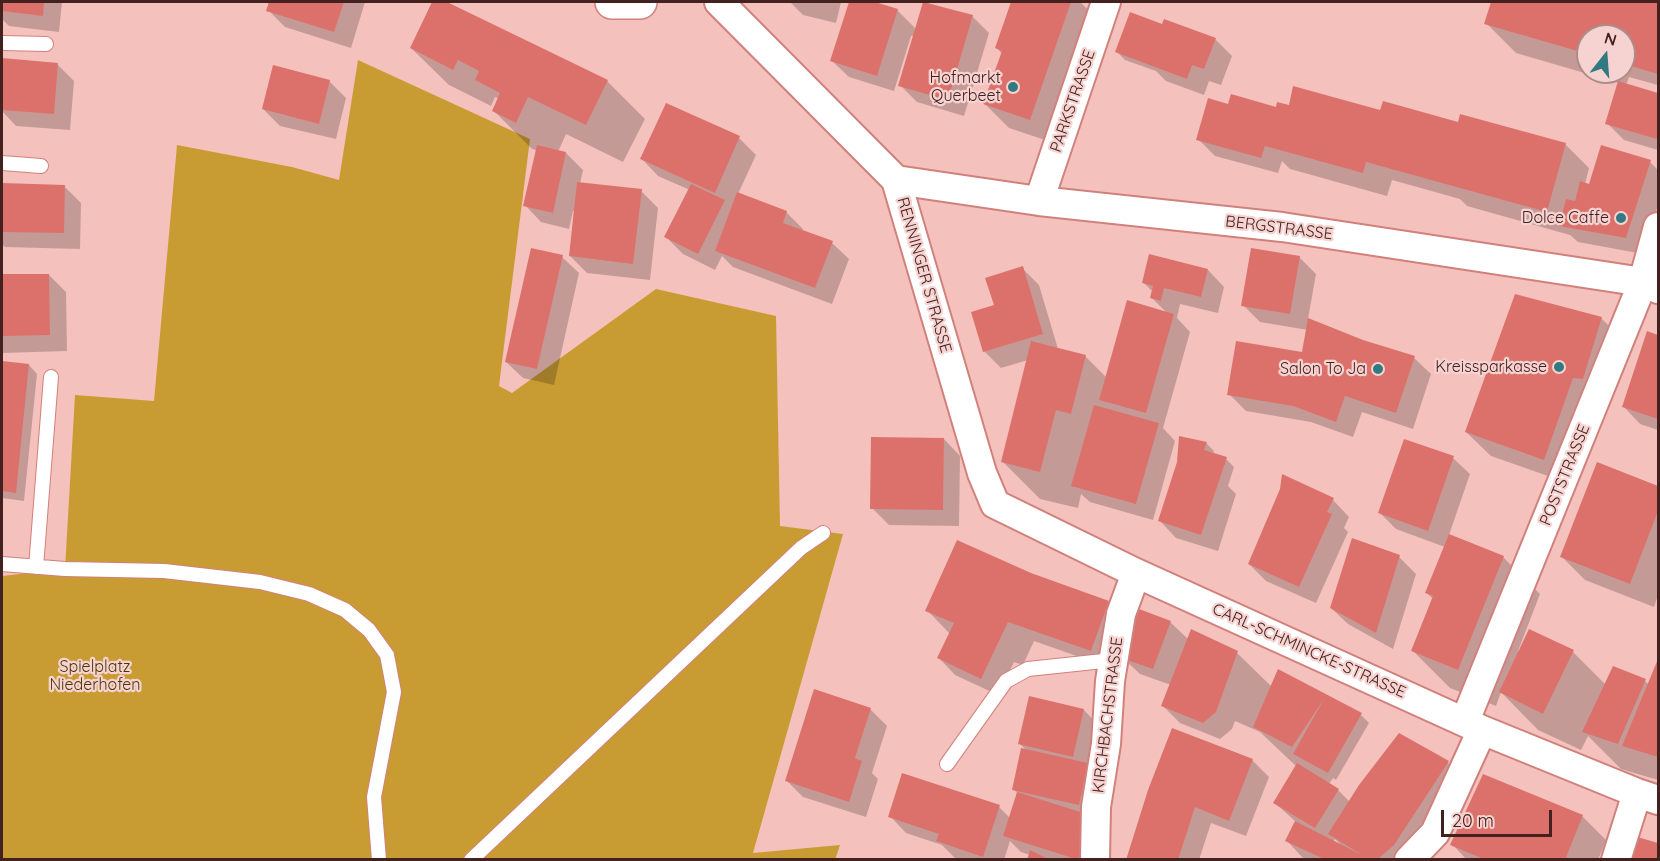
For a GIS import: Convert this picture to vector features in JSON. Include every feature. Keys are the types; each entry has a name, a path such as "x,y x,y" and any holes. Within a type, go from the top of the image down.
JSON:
{"street":[{"path":"612,2 640,2"},
{"name":"RENNINGER STRASSE","path":"719,2 896,180 982,473"},
{"name":"PARKSTRASSE","path":"1039,201 1106,2"},
{"name":"BERGSTRASSE","path":"896,180 1039,201 1281,227 1651,285"},
{"name":"POSTSTRASSE","path":"1409,860 1435,833 1474,726 1651,285 1659,227"},
{"name":"CARL-SCHMINCKE-STRASSE","path":"982,473 995,504 1136,573 1474,726 1648,796"},
{"name":"KIRCHBACHSTRASSE","path":"1095,860 1096,807 1106,744 1113,660 1121,614 1136,573"},
{"path":"1616,860 1648,796"}],"lane":[{"path":"2,43 46,45"},
{"path":"2,163 41,166"},
{"path":"36,567 51,376"},
{"path":"471,860 801,548 823,533"},
{"path":"2,564 164,571 260,582 309,594 345,610 369,630 387,655 394,692 374,797 379,860"},
{"path":"947,764 1006,681 1028,669 1113,660"}],"green space":[{"name":"Spielplatz Niederhofen","path":"358,60 530,139 499,386 512,393 656,289 776,316 780,526 843,534 753,853 840,845 835,860 2,859 2,576 65,569 75,395 154,401 177,145 292,167 339,180"}],"building":[{"path":"2,2 44,2 43,16 2,11"},
{"path":"269,2 344,2 334,32 266,11"},
{"path":"432,2 447,2 608,80 586,125 528,97 516,123 492,111 500,93 475,80 479,71 458,60 453,70 410,48"},
{"path":"849,2 875,2 898,9 877,76 830,61"},
{"path":"923,2 973,15 948,100 898,86"},
{"path":"1011,2 1071,2 1030,120 983,104 1002,51 995,48"},
{"path":"1491,2 1658,2 1658,74 1636,68 1636,24 1576,24 1576,51 1484,24"},
{"path":"1130,12 1162,24 1164,19 1216,38 1204,69 1192,65 1187,79 1115,52"},
{"path":"2,58 58,63 54,114 2,110"},
{"path":"273,65 330,80 319,124 262,109"},
{"path":"1617,84 1628,84 1658,93 1657,139 1605,124"},
{"path":"1293,86 1380,110 1383,101 1458,122 1460,114 1566,143 1547,212 1366,162 1363,173 1265,146 1261,158 1196,140 1208,98 1228,104 1231,94 1276,107 1277,102 1289,105"},
{"path":"666,103 740,136 715,193 640,159"},
{"path":"537,145 566,152 553,213 523,206"},
{"path":"1601,145 1651,160 1626,238 1559,226 1566,199 1575,201 1580,181 1589,184"},
{"path":"577,182 642,189 633,264 569,256"},
{"path":"2,183 65,185 64,233 2,232"},
{"path":"691,184 725,200 698,254 664,237"},
{"path":"737,192 787,211 783,223 833,241 815,288 715,251"},
{"path":"531,248 563,255 537,369 505,362"},
{"path":"1251,248 1300,256 1290,314 1241,306"},
{"path":"1149,254 1208,269 1201,297 1164,288 1161,301 1150,298 1153,286 1142,283"},
{"path":"1023,266 1043,334 983,352 971,312 994,305 985,278"},
{"path":"2,274 49,274 50,335 2,336"},
{"path":"1515,294 1602,317 1583,379 1573,378 1544,460 1465,432"},
{"path":"1127,300 1174,314 1146,413 1099,400"},
{"path":"1308,318 1363,340 1415,356 1396,413 1345,396 1336,422 1293,406 1227,395 1236,341 1302,352"},
{"path":"1647,331 1658,335 1658,419 1622,407"},
{"path":"1031,341 1086,355 1071,414 1056,410 1040,472 1001,462"},
{"path":"2,361 29,364 16,493 2,491"},
{"path":"1094,405 1159,423 1136,504 1071,486"},
{"path":"1179,436 1207,442 1204,450 1227,457 1201,535 1158,521 1177,462"},
{"path":"871,437 944,438 943,510 870,509"},
{"path":"1404,439 1454,456 1428,531 1378,513"},
{"path":"1597,462 1658,486 1658,511 1630,584 1560,557"},
{"path":"1282,474 1334,498 1327,512 1332,514 1299,587 1248,564 1280,489"},
{"path":"1449,534 1504,556 1458,670 1411,651 1433,596 1425,593"},
{"path":"1352,538 1400,555 1376,633 1330,608"},
{"path":"957,540 1031,573 1109,601 1091,651 1008,622 981,679 937,658 954,623 925,611"},
{"path":"1139,609 1171,621 1153,669 1121,658"},
{"path":"1191,629 1238,651 1216,712 1203,723 1161,706"},
{"path":"1529,629 1574,650 1543,714 1499,692"},
{"path":"1658,659 1658,757 1622,746"},
{"path":"1613,666 1646,679 1618,744 1582,732"},
{"path":"1278,669 1362,713 1328,773 1293,754 1324,699 1292,747 1253,727"},
{"path":"814,689 871,708 855,758 862,761 849,802 785,781"},
{"path":"1029,696 1084,709 1073,757 1018,744"},
{"path":"1172,728 1253,759 1229,821 1195,807 1178,860 1126,860 1148,790"},
{"path":"1399,733 1449,761 1394,845 1377,860 1367,858 1366,860 1326,860 1285,841 1295,821 1362,855 1328,834 1359,785"},
{"path":"1021,748 1088,763 1079,805 1012,790"},
{"path":"1297,763 1339,789 1315,828 1273,803"},
{"path":"902,773 1000,805 983,857 936,841 939,834 888,817"},
{"path":"1483,774 1583,815 1565,860 1486,860 1450,845"},
{"path":"1017,792 1093,816 1079,860 1003,836"},
{"path":"1634,836 1658,843 1658,860 1627,860"},
{"path":"1030,850 1050,860 1027,860"}],"place":[{"name":"Hofmarkt Querbeet","path":"1013,87"},
{"name":"Dolce Caffe","path":"1621,218"},
{"name":"Kreissparkasse","path":"1559,367"},
{"name":"Salon To Ja","path":"1378,369"}]}
